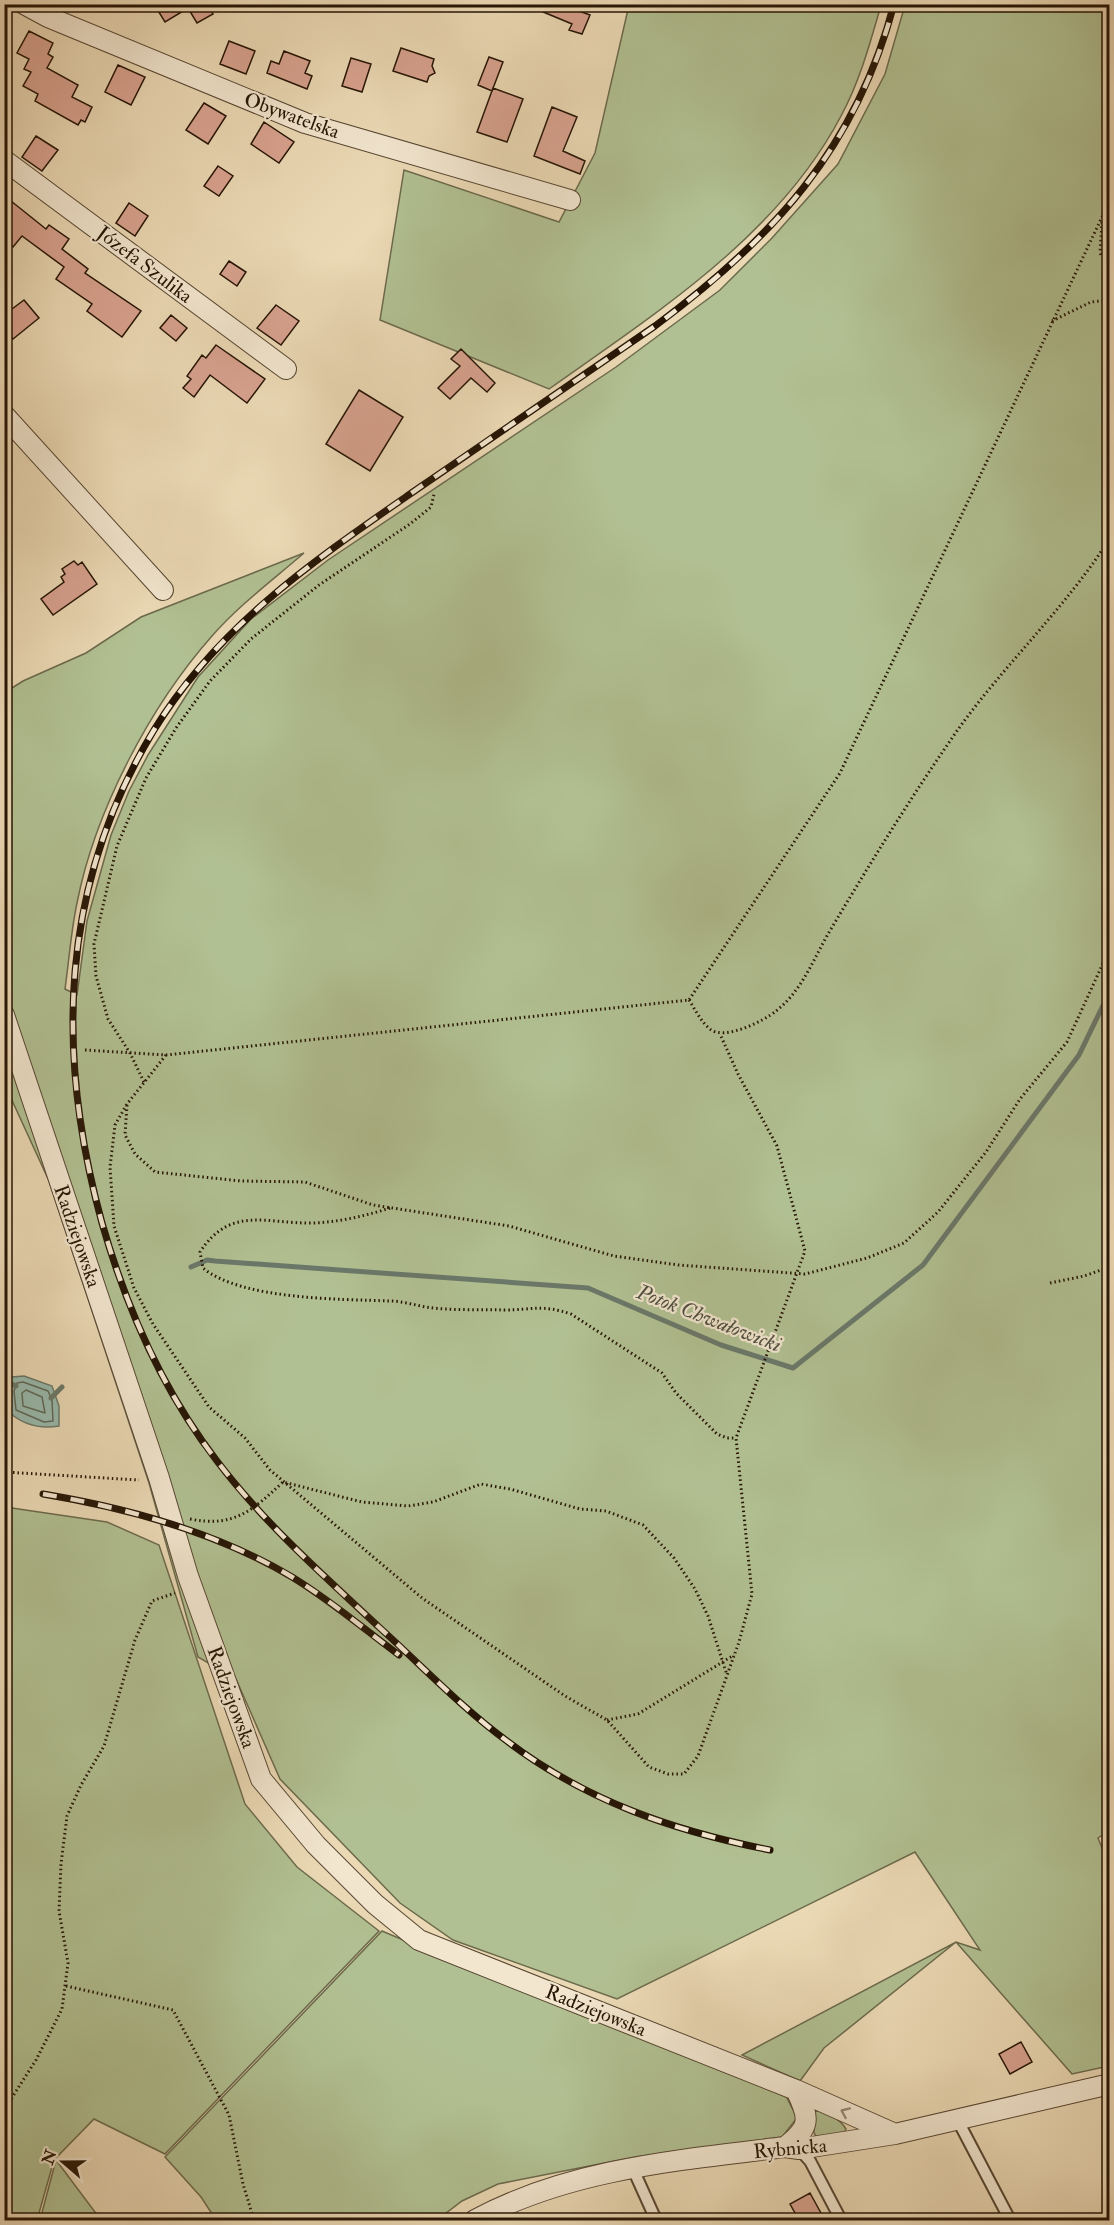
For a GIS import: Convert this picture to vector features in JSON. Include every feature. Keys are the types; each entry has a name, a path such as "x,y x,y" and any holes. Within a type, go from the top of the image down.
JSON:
{"street":[{"name":"Obywatelska","path":"24,4 48,17 304,123 570,200"},
{"name":"Józefa Szulika","path":"4,160 286,369"},
{"path":"4,415 163,590"},
{"name":"Radziejowska","path":"4,1015 159,1478 192,1587 261,1779 316,1845 383,1910 419,1940 796,2090 895,2134"},
{"name":"Rybnicka","path":"475,2220 499,2207 567,2183 668,2161 895,2134 1110,2084"},
{"path":"792,2148 803,2133 807,2113 796,2090"}],"lane":[{"path":"957,2120 1010,2220"},
{"path":"792,2148 810,2161 841,2220"},
{"path":"633,2169 656,2220"}],"path":[{"path":"689,1000 840,773 1050,321 1110,200"},
{"path":"1102,218 1100,253 1110,268"},
{"path":"1050,321 1090,302 1110,300"},
{"path":"144,1082 130,1053 108,1019 96,976 94,944 117,846 146,778 176,728 210,681 251,639 319,585 410,524 431,507 434,494"},
{"path":"689,1000 710,1030 720,1034 741,1030 776,1012 798,988 836,921 951,739 989,689 1055,612 1110,538"},
{"path":"127,1104 125,1135 135,1154 155,1172 241,1181 304,1182 373,1204 509,1226 614,1256 678,1265 805,1274 867,1258 904,1243 938,1212 986,1152 1020,1099 1067,1042 1110,948"},
{"path":"85,1050 166,1055 689,1000"},
{"path":"166,1055 127,1104 115,1125 110,1167 114,1226 134,1288 153,1324 209,1407 245,1438 270,1470 283,1482 422,1598 565,1696 607,1720 649,1767 668,1774 684,1774 698,1756 734,1655 752,1594 736,1438 805,1251 777,1146 738,1074 720,1034"},
{"path":"392,1207 338,1221 290,1223 249,1220 231,1223 208,1240 201,1252 203,1268 223,1280 277,1294 314,1299 392,1301 428,1308 506,1310 533,1306 571,1314 662,1373 676,1393 717,1434 736,1438"},
{"path":"1050,1283 1084,1276 1110,1267"},
{"path":"4,1472 136,1480 159,1478"},
{"path":"171,1515 222,1523 243,1515 283,1482"},
{"path":"283,1482 362,1502 408,1506 433,1502 481,1484 510,1489 580,1509 606,1511 643,1525 674,1558 695,1589 708,1616 727,1676"},
{"path":"4,2110 36,2060 62,2009 68,1964 59,1911 60,1864 67,1816 81,1785 104,1746 135,1640 152,1601 192,1587"},
{"path":"607,1720 638,1714 722,1660 734,1655"},
{"path":"65,1986 173,2010 229,2115 243,2184 254,2220"}],"green space":[{"path":"629,5 881,5 864,62 848,103 815,159 784,199 712,269 672,301 549,389 380,320 404,170 559,222 595,153"},
{"path":"905,5 1109,5 1110,1830 1098,1838 1109,1865 1109,2066 1072,2074 956,1942 980,1950 915,1852 617,1999 453,1940 400,1903 280,1779 236,1679 198,1657 149,1483 49,1181 5,1085 4,693 23,681 86,653 141,617 304,553 245,603 212,636 167,694 128,761 97,832 77,903 65,989 77,995 87,921 111,835 129,791 148,755 198,677 251,619 328,560 616,367 720,290 772,238 838,164 885,74"},
{"path":"5,1507 107,1522 159,1545 245,1804 297,1867 379,1931 165,2154 94,2119 54,2160 37,2220 4,2220"},
{"path":"382,1931 573,2012 786,2096 797,2118 782,2137 635,2157 498,2184 462,2201 437,2220 216,2220 201,2197 165,2157"},
{"path":"956,1942 824,2048 800,2081 742,2055"},
{"path":"815,2111 828,2114 840,2122 846,2129 842,2136 817,2138 814,2133"},
{"path":"56,2160 101,2220 40,2220"}],"water":[{"path":"24,1376 52,1386 59,1406 59,1426 33,1425 21,1421 10,1413 8,1389 12,1377"}],"building":[{"path":"164,4 207,4 213,14 197,23 188,8 165,22 157,9"},
{"path":"524,4 560,4 590,15 582,34 569,30 572,24"},
{"path":"29,31 53,43 48,54 53,57 47,68 78,85 72,97 92,107 85,122 81,120 78,125 35,101 38,94 23,86 31,72 24,69 29,59 17,53"},
{"path":"229,41 255,51 246,74 220,64"},
{"path":"401,48 434,59 432,66 435,73 429,76 427,82 393,71"},
{"path":"284,51 310,61 305,73 312,76 307,89 267,73 271,61 279,64"},
{"path":"489,57 503,62 492,91 478,85"},
{"path":"351,58 371,64 362,92 342,86"},
{"path":"118,65 145,77 131,105 105,92"},
{"path":"493,88 523,99 507,142 477,132"},
{"path":"204,103 226,116 208,144 186,130"},
{"path":"552,107 577,117 563,151 585,161 580,174 534,156"},
{"path":"264,122 294,142 279,163 251,144"},
{"path":"36,136 58,150 42,171 22,157"},
{"path":"218,166 233,176 219,196 204,186"},
{"path":"11,201 46,229 49,225 69,239 62,249 88,269 85,273 141,311 122,337 87,311 92,304 56,279 64,267 22,236 13,247 4,240 4,210"},
{"path":"129,203 148,216 135,236 116,223"},
{"path":"229,261 246,272 237,286 220,274"},
{"path":"24,300 39,318 13,339 4,328 4,315"},
{"path":"276,305 299,321 281,345 257,328"},
{"path":"171,315 187,328 176,341 160,328"},
{"path":"216,345 265,379 247,403 210,375 194,397 183,388 191,379 187,376 202,355 206,358"},
{"path":"461,349 495,383 487,392 471,378 450,399 438,388 460,366 451,359"},
{"path":"359,390 403,417 370,471 326,444"},
{"path":"74,561 78,565 82,562 97,584 53,615 41,599 64,582 61,577 65,574 62,569"},
{"path":"1021,2042 1032,2062 1010,2074 999,2054"},
{"path":"810,2193 822,2215 812,2220 799,2220 790,2204"}],"waterway":[{"name":"Potok Chwałowicki","path":"191,1267 207,1260 588,1288 721,1345 793,1368 923,1265 1079,1055 1110,991"},
{"name":"Potok Chwałowicki","path":"4,1380 16,1386"},
{"name":"Potok Chwałowicki","path":"51,1398 62,1387"}],"railway":[{"path":"770,1850 700,1833 632,1811 568,1781 537,1762 490,1728 458,1701 316,1568 235,1484 198,1434 163,1377 122,1286 102,1223 87,1159 77,1096 73,1033 75,971 84,909 100,848 123,789 154,730 179,693 207,659 237,628 303,571 373,519 655,326 736,259 772,224 804,187 833,147 857,103 878,56 894,4"},
{"path":"43,1494 140,1515 234,1547 264,1561 306,1586 399,1655"}]}
